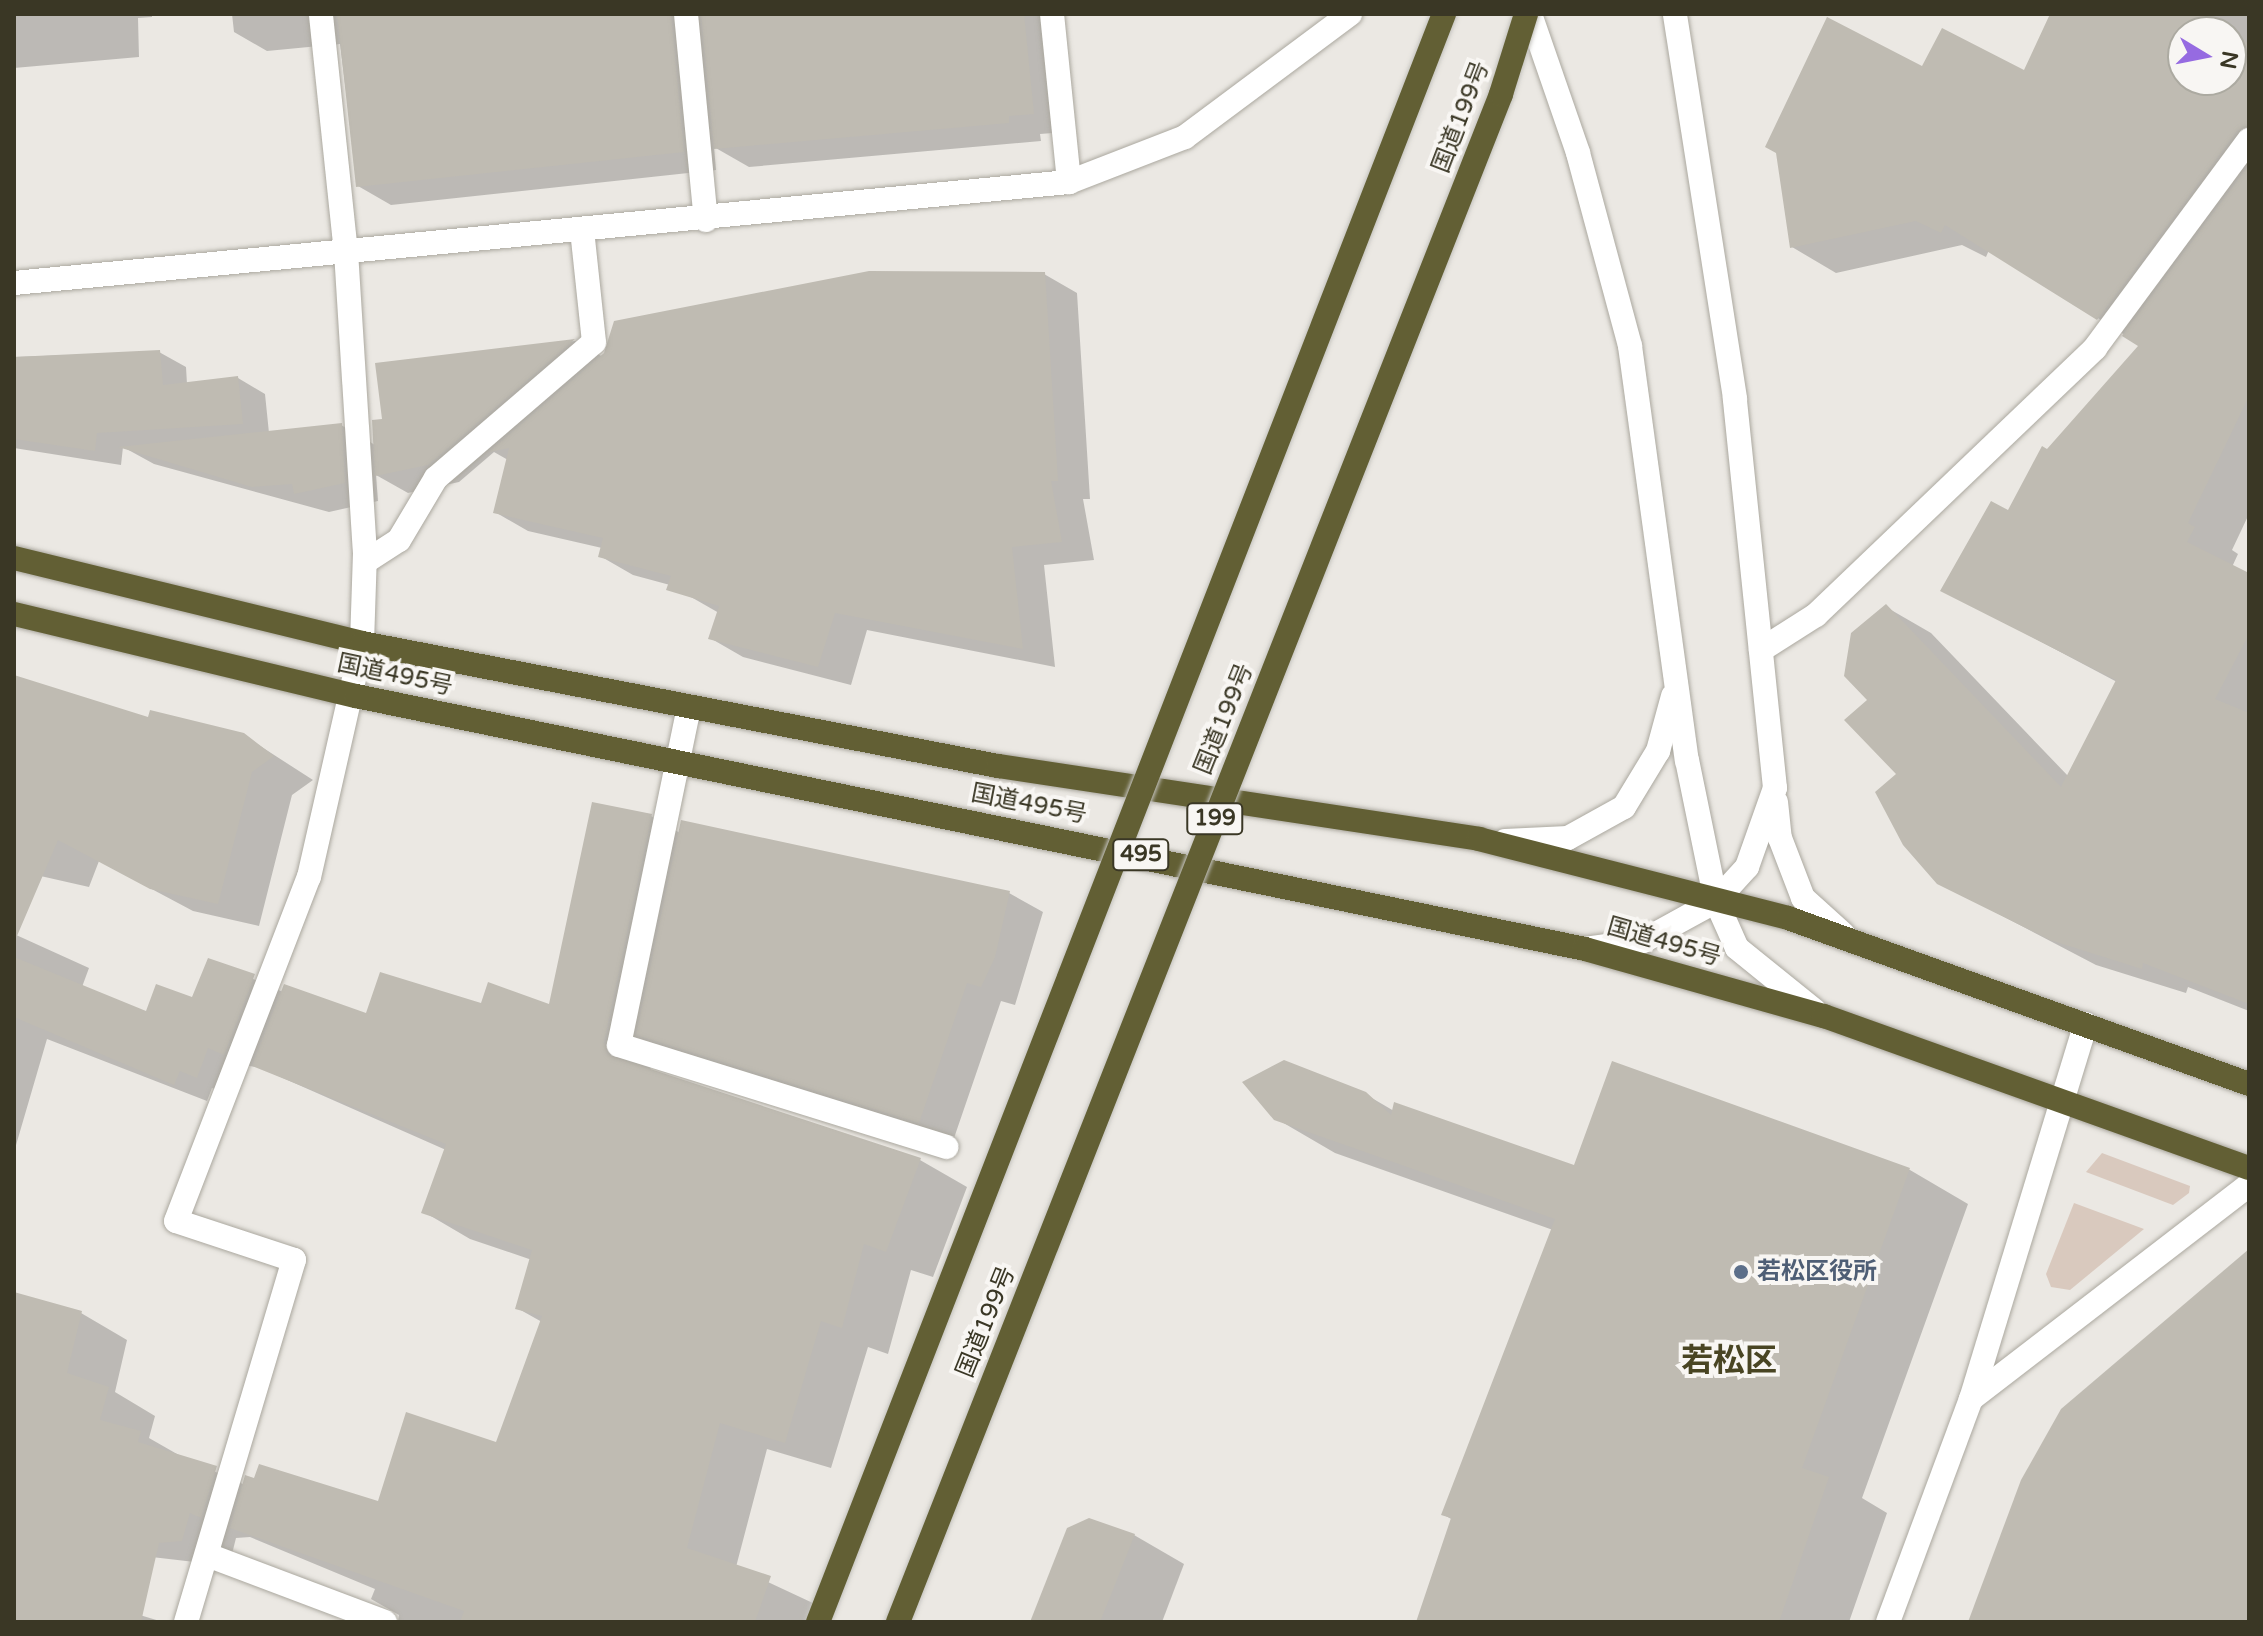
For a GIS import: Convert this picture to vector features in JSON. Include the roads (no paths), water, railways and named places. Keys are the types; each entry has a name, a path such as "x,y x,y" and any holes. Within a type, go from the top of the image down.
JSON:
{"highway":[{"name":"国道199号","path":"818,1622 1444,14"},
{"name":"国道199号","path":"898,1622 1489,124 1528,14"},
{"name":"国道495号","path":"14,558 362,643 689,707 998,766 1479,839 1716,901 1853,941 2249,1084"},
{"name":"国道495号","path":"14,614 356,696 1585,949 1824,1016 2066,1097 2249,1168"}],"street":[{"path":"186,1622 210,1556 294,1260 176,1221 309,877 356,696 362,643 365,562 346,253 321,14"},
{"path":"686,14 706,220"},
{"path":"1052,14 1069,182"},
{"path":"14,283 706,220 1069,182 1185,137 1350,14"},
{"path":"1528,14 1578,153 1630,346 1676,679 1716,901 1737,948 1824,1016"},
{"path":"1675,14 1735,398 1780,838 1803,898 1853,941"},
{"path":"1761,650 1816,615 2095,348 2249,140"},
{"path":"365,562 399,540 436,478 594,342 582,230"},
{"path":"1479,839 1568,838 1624,807 1658,751 1676,679"},
{"path":"689,707 675,761 619,1045 947,1147"},
{"path":"1585,949 1643,941 1716,901 1747,867 1775,788"},
{"path":"1888,1622 1971,1399 2086,1024"},
{"path":"1971,1399 2249,1185"},
{"path":"210,1556 385,1622"}],"place":[{"name":"若松区役所","path":"1741,1272"}],"district":[{"name":"若松区","path":"1729,1361"}]}
